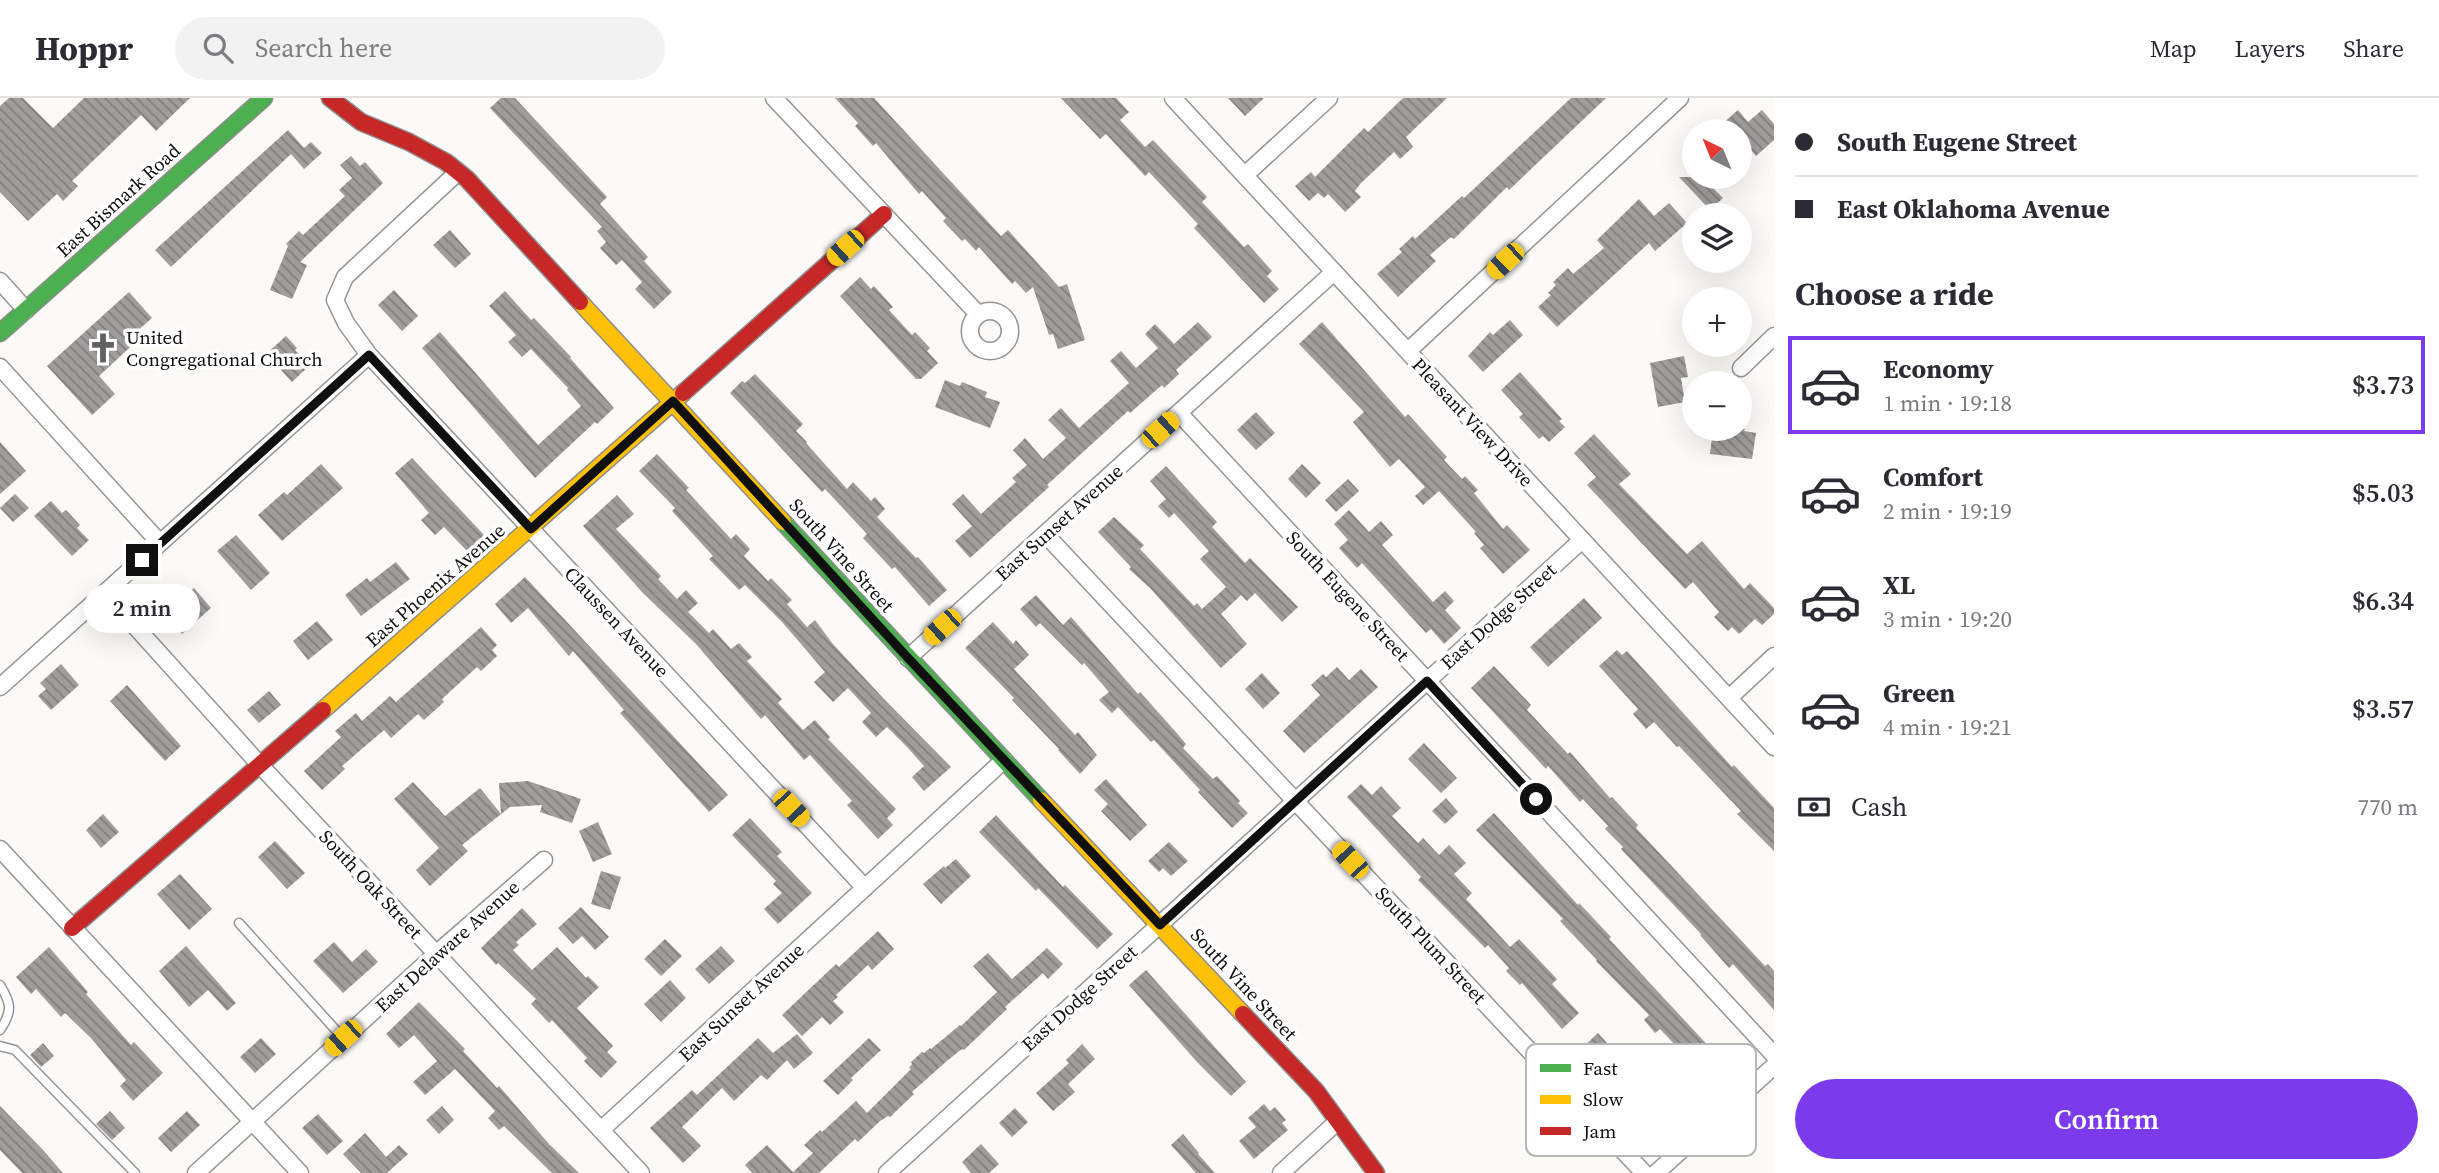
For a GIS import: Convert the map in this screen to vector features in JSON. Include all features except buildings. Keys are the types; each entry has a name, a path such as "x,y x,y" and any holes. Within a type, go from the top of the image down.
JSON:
{"street":[{"name":"South Vine Street","path":"330,98 361,122 409,142 446,162 467,179 908,658 1316,1091 1376,1173"},
{"path":"774,98 978,314"},
{"name":"Pleasant View Drive","path":"1173,98 1774,747"},
{"path":"1245,176 1329,98"},
{"path":"1408,351 1680,98"},
{"name":"East Bismark Road","path":"0,333 252,102"},
{"name":"Claussen Avenue","path":"458,172 345,277 335,300 346,323 369,355 865,888"},
{"name":"East Phoenix Avenue","path":"72,928 531,529 884,214"},
{"name":"East Sunset Avenue","path":"908,658 1335,272"},
{"path":"0,281 26,310"},
{"path":"1741,368 1774,337"},
{"path":"0,687 369,355"},
{"path":"0,367 160,543"},
{"name":"South Eugene Street","path":"1179,413 1774,1055"},
{"name":"South Plum Street","path":"1045,534 1526,1047"},
{"name":"East Dodge Street","path":"887,1173 1582,540"},
{"name":"South Oak Street","path":"105,593 260,765 641,1173"},
{"path":"1729,698 1774,656"},
{"name":"East Sunset Avenue","path":"601,1130 1004,760"},
{"path":"0,849 300,1173"},
{"name":"East Delaware Avenue","path":"196,1173 436,954 544,860"},
{"path":"1756,1082 1774,1066"},
{"path":"1281,1173 1338,1121"},
{"name":"South Plum Street","path":"1628,1156 1644,1173"},
{"path":"1656,1173 1675,1156"}],"lane":[{"path":"239,923 343,1038"},
{"path":"0,985 9,1000 8,1019 0,1030"},
{"path":"0,1046 15,1050 135,1173"}],"traffic: fast":[{"path":"0,333 264,98"},
{"path":"783,522 1041,800"}],"traffic: slow":[{"path":"580,302 783,522"},
{"path":"323,710 683,393"},
{"path":"1041,800 1243,1014"}],"traffic: jam":[{"path":"330,98 361,122 409,142 446,162 467,179 580,302"},
{"path":"683,393 884,214"},
{"path":"72,928 323,710"},
{"path":"1243,1014 1316,1091 1376,1173"}],"place":[{"name":"United Congregational Church","path":"103,348"}],"route":[{"path":"142,560 369,355 531,529 673,401 908,658 1160,925 1427,681 1536,799"}]}
